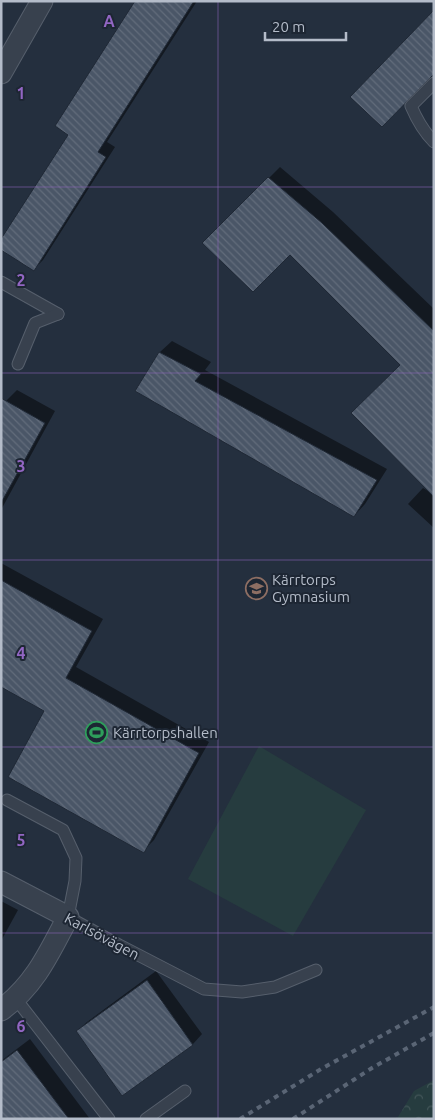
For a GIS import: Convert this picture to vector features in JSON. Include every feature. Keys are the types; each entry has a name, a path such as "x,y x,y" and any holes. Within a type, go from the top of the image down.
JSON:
{"street":[{"path":"1,73 42,1"},
{"name":"Karlsövägen","path":"1,882 68,917"},
{"path":"9,1004 42,967 68,917"}],"lane":[{"path":"434,83 411,106 417,121 426,135 434,142"},
{"path":"1,282 58,314 35,323 18,364"},
{"path":"7,800 63,830 76,858 75,881 68,917"},
{"name":"Karlsövägen","path":"68,917 119,946 204,989 242,992 275,987 316,970"},
{"path":"9,1004 109,1119"},
{"path":"146,1119 185,1091"}],"green space":[{"path":"259,746 366,810 293,936 188,879"},
{"path":"434,1080 434,1119 394,1119 398,1117 414,1091"}],"building":[{"path":"135,1 194,1 98,152 106,157 34,271 1,250 1,239 68,135 55,126"},
{"path":"434,10 434,74 382,127 350,97"},
{"path":"268,177 322,223 434,331 434,497 351,413 400,365 290,255 253,292 202,243"},
{"path":"159,352 201,374 195,381 377,480 354,517 135,391"},
{"path":"1,398 45,423 1,503"},
{"name":"Kärrtorpshallen","path":"1,580 92,631 66,678 199,753 144,853 8,777 44,711 1,687"},
{"path":"147,980 193,1045 122,1096 76,1031"},
{"path":"17,1050 69,1119 1,1119 1,1062"}],"railway":[{"path":"240,1119 321,1069 434,1007"},
{"path":"293,1119 372,1068 434,1033"}],"place":[{"name":"Kärrtorps Gymnasium","path":"256,588"},
{"name":"Kärrtorpshallen","path":"97,732"}]}
